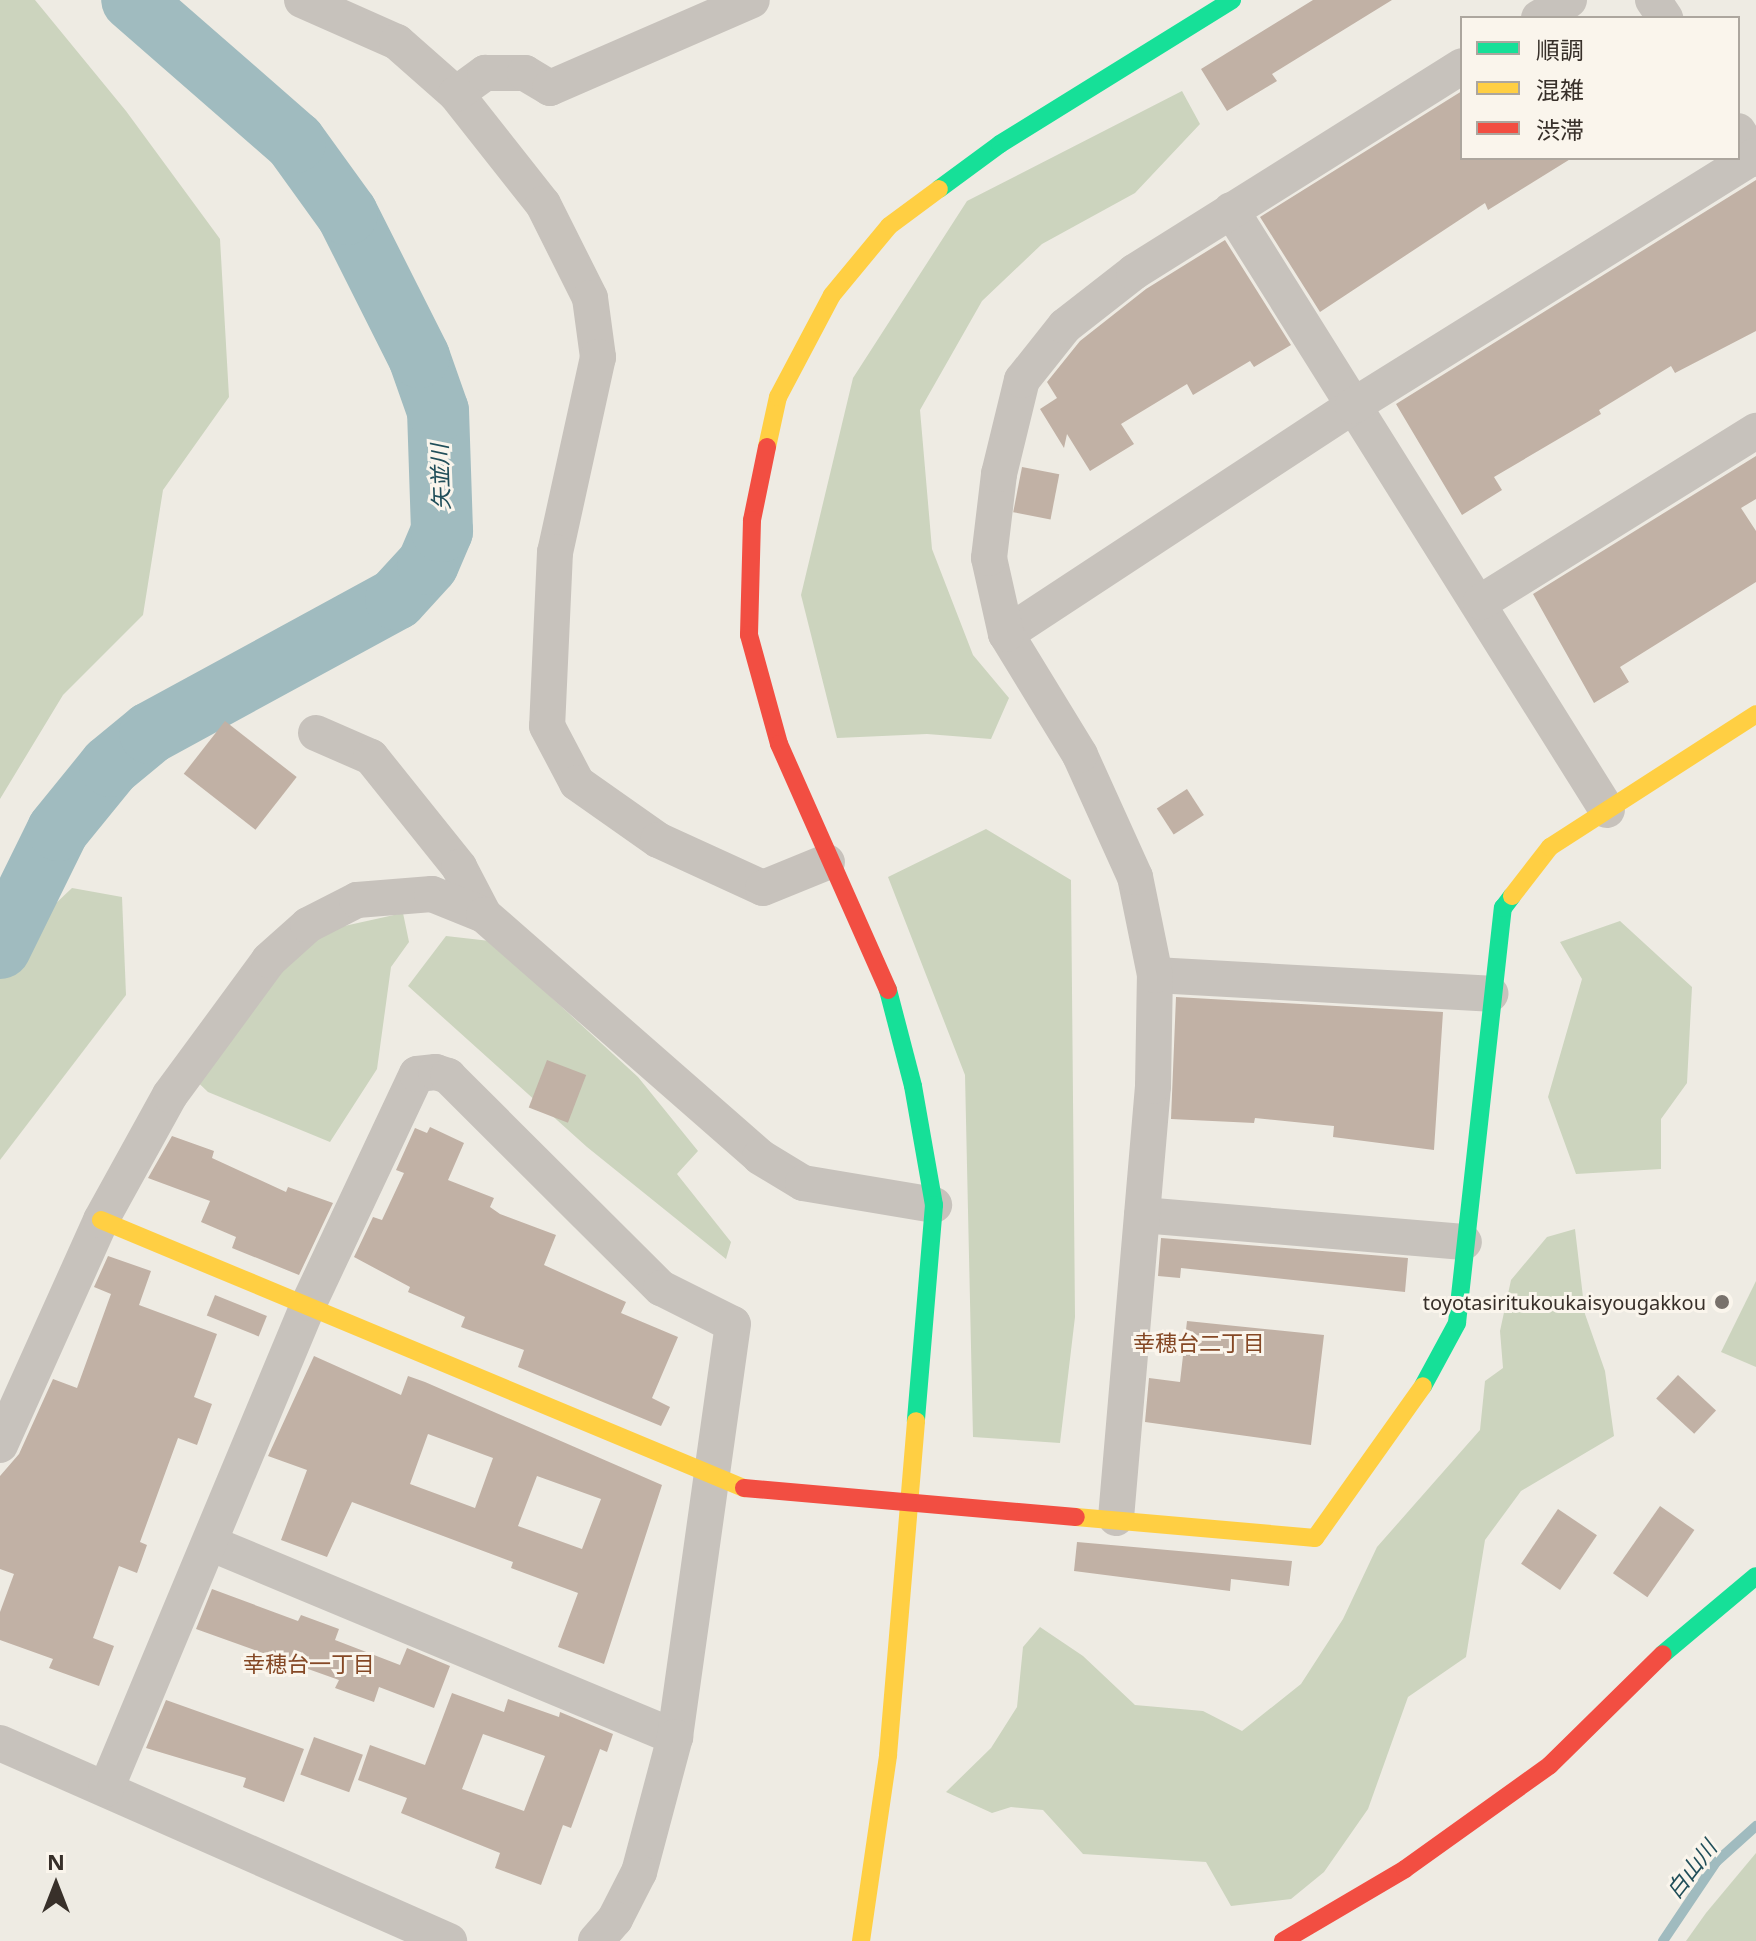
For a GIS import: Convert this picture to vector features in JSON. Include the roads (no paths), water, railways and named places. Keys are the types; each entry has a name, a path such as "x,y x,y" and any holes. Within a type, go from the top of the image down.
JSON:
{"street":[{"path":"302,0 397,42 456,94 543,204 590,298 598,357 555,552 547,726 577,783 658,840 763,888 827,862"},
{"path":"456,94 485,73 525,73 550,88 752,0"},
{"path":"861,1941 888,1755 934,1205 913,1086 890,995 827,862 779,744 749,635 752,520 778,397 832,295 889,226 1000,144 1232,0"},
{"path":"1542,16 1569,0"},
{"path":"1116,1518 1142,1215 1155,975 1135,877 1080,755 1006,634 989,558 999,474 1022,380 1065,326 1134,272 1460,67"},
{"path":"1006,634 1733,160"},
{"path":"1231,210 1353,406 1481,602 1607,810"},
{"path":"1481,602 1756,431"},
{"path":"101,1220 309,1303 729,1481 1315,1538 1436,1367 1457,1323 1490,994 1503,908 1550,847 1756,714"},
{"path":"316,733 371,757 459,867 484,915"},
{"path":"0,1445 101,1220 170,1095 269,960 308,925 357,900 432,894 484,915 760,1157 803,1183 934,1205"},
{"path":"1155,975 1490,994"},
{"path":"106,1789 212,1544 309,1303 417,1074 448,1076 661,1288 733,1324 729,1481 675,1737 639,1872 615,1919 596,1941"},
{"path":"1142,1215 1464,1242"},
{"path":"212,1544 675,1737"},
{"path":"1283,1941 1405,1869 1550,1765 1715,1605 1756,1576"},
{"path":"0,1743 449,1941"}],"waterway":[{"name":"矢並川","path":"0,948 58,830 110,766 150,733 396,599 428,564 442,531 438,411 419,357 347,214 295,142 132,0"},
{"name":"白山川","path":"1663,1941 1716,1862 1756,1826"}],"place":[{"name":"toyotasiritukoukaisyougakkou","path":"1722,1302"}],"district":[{"name":"幸穂台二丁目","path":"1199,1343"},
{"name":"幸穂台一丁目","path":"309,1664"}]}
